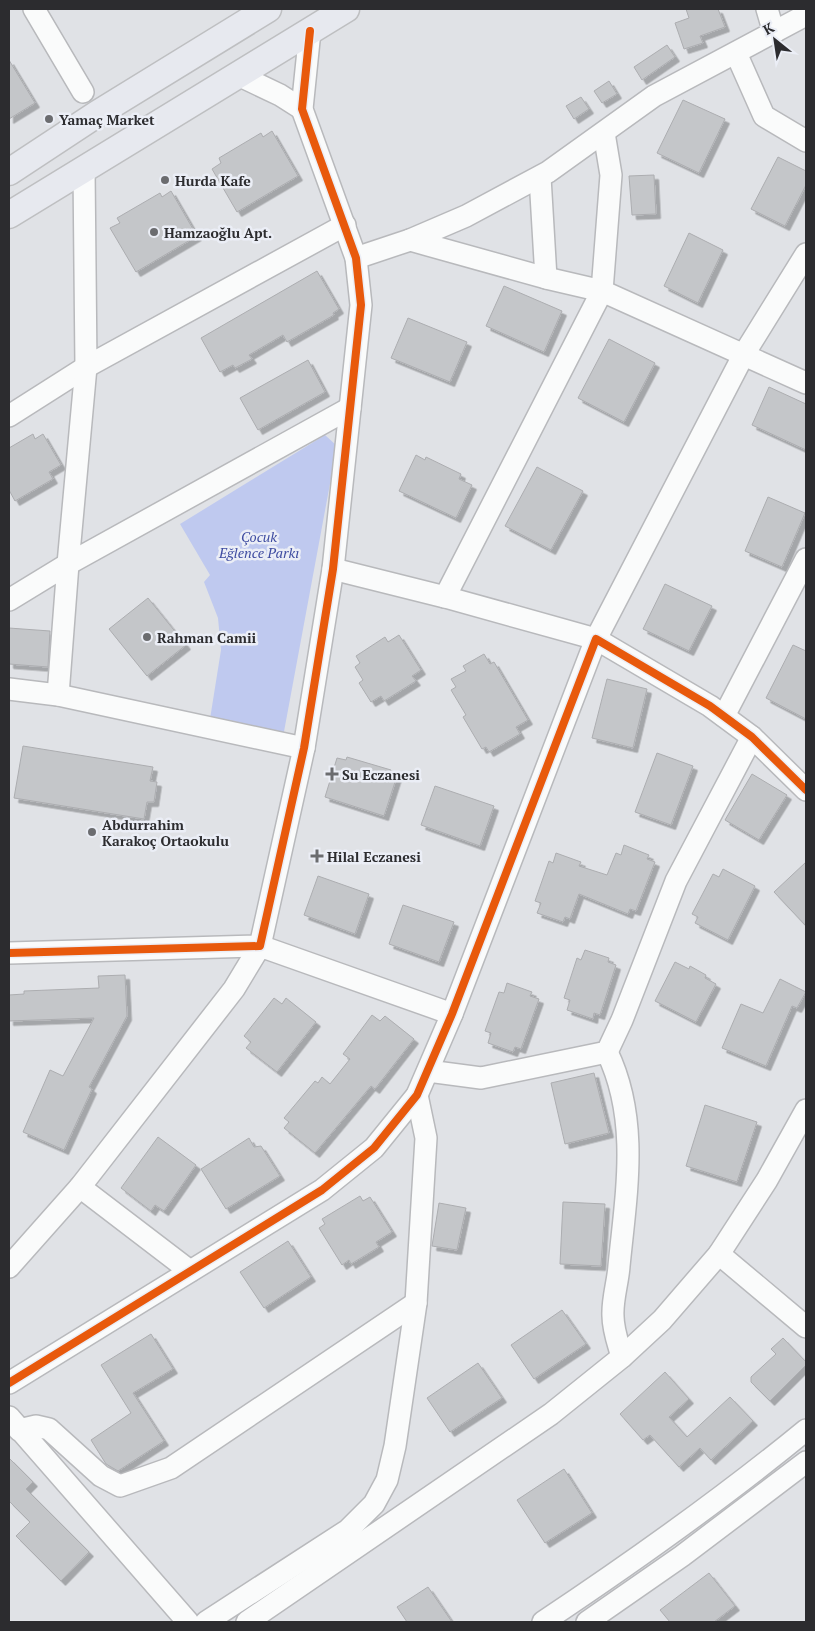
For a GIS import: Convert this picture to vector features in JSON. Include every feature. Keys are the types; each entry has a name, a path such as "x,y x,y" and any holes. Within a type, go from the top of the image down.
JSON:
{"main road":[{"path":"14,167 268,9"},
{"path":"9,215 346,9"}],"street":[{"path":"34,9 83,92"},
{"path":"768,9 774,33"},
{"path":"356,258 410,240 466,216 540,177 654,96 806,15"},
{"path":"9,1267 80,1187 234,989 260,946 304,748 333,569 361,305 356,258 302,109 310,31"},
{"path":"736,53 764,116 806,141"},
{"path":"238,75 280,95 302,109"},
{"path":"445,597 602,291 611,175 604,133"},
{"path":"58,694 86,367 84,169"},
{"path":"540,177 546,278"},
{"path":"9,416 86,367 345,226"},
{"path":"410,240 546,278 602,291 806,383"},
{"path":"9,1383 322,1190 374,1148 417,1096 452,1014 596,639 744,354 806,254"},
{"path":"9,600 68,564 350,408"},
{"path":"724,716 806,559"},
{"path":"333,569 445,597 596,639 710,706 752,737 805,785"},
{"path":"9,690 58,694 304,748"},
{"path":"607,1052 622,1020 676,881 752,737"},
{"path":"9,953 260,946 452,1014"},
{"path":"428,1071 481,1078 607,1052"},
{"path":"607,1052 616,1071 624,1100 629,1136 619,1271 612,1314 622,1357"},
{"path":"206,1622 348,1530 374,1504 387,1480 395,1446 416,1303 426,1138 417,1096"},
{"path":"247,1622 550,1414 622,1357 662,1320 720,1254 767,1180 806,1110"},
{"path":"80,1187 190,1271"},
{"path":"720,1254 806,1327"},
{"path":"14,1423 49,1429 101,1476 120,1486 171,1468 416,1303"},
{"path":"14,1423 184,1620"},
{"path":"543,1622 634,1561 754,1473 806,1430"},
{"path":"587,1622 682,1556 806,1462"}],"green space":[{"name":"Çocuk Eğlence Parkı","path":"325,435 337,446 283,737 210,719 221,650 218,618 204,582 210,575 180,524"}],"building":[{"path":"686,9 718,9 725,27 700,36 703,43 684,49 675,23 689,18"},
{"path":"667,45 675,57 642,80 634,67"},
{"path":"9,60 35,103 9,119"},
{"path":"609,81 617,94 602,103 594,91"},
{"path":"581,97 589,109 574,119 566,106"},
{"path":"683,100 725,119 699,173 657,153"},
{"name":"Hamzaoğlu Apt.","path":"272,131 298,176 237,212 212,169 221,163 219,158 261,133 263,137"},
{"path":"778,157 806,171 806,185 785,226 751,209"},
{"path":"654,175 656,214 632,215 629,176"},
{"name":"Hamzaoğlu Apt.","path":"171,191 197,236 136,272 110,228 120,223 117,218 160,193 162,197"},
{"path":"689,233 723,250 698,303 664,286"},
{"path":"317,271 339,309 333,313 334,315 287,342 283,335 249,355 252,359 235,368 233,365 220,372 201,338"},
{"path":"504,286 562,311 544,352 486,326"},
{"path":"408,318 467,342 450,382 391,358"},
{"path":"609,339 655,363 624,422 578,398"},
{"path":"308,360 325,392 258,430 240,398"},
{"path":"769,387 806,404 806,450 752,425"},
{"path":"33,434 35,439 43,434 61,465 49,472 53,479 15,501 9,490 9,448"},
{"path":"416,455 425,460 426,457 461,474 459,479 472,485 456,518 399,491"},
{"path":"537,467 583,491 551,550 505,526"},
{"path":"768,497 805,513 782,567 745,551"},
{"path":"665,584 712,606 689,651 643,629"},
{"name":"Rahman Camii","path":"148,598 186,645 147,676 109,629"},
{"path":"9,628 50,631 48,667 9,664"},
{"path":"399,635 421,670 412,676 416,681 384,701 381,696 371,702 359,683 363,680 355,667 360,663 356,656 385,637 388,642"},
{"path":"793,645 806,651 806,719 766,698"},
{"path":"484,654 490,664 494,662 528,720 516,727 520,734 489,752 486,747 482,749 463,717 466,715 451,690 456,687 451,679 466,671 463,666"},
{"path":"607,679 647,689 633,748 592,738"},
{"path":"23,746 153,767 150,781 157,782 154,802 147,802 144,819 14,798"},
{"path":"657,753 693,766 671,825 635,812"},
{"path":"347,757 391,770 389,774 397,776 384,816 325,797 337,758 346,760"},
{"path":"752,774 787,795 759,840 725,820"},
{"path":"435,786 494,806 480,846 421,825"},
{"path":"624,845 649,855 647,859 655,862 636,911 630,909 628,914 579,894 570,919 565,917 563,922 537,913 541,903 535,901 549,861 553,863 556,853 581,862 579,866 607,875 616,853 621,855"},
{"path":"806,862 806,926 774,892"},
{"path":"723,869 755,886 728,940 695,923 698,917 692,914 713,874 719,877"},
{"path":"318,876 369,894 355,934 304,915"},
{"path":"403,905 454,922 439,962 389,944"},
{"path":"585,950 609,958 608,962 616,965 600,1015 594,1013 593,1019 567,1010 570,1000 564,998 577,958 581,960"},
{"path":"675,962 689,969 690,966 706,975 705,978 716,984 696,1022 655,1001"},
{"path":"125,975 127,1016 89,1087 92,1089 64,1150 23,1132 50,1070 63,1076 94,1018 9,1021 9,995 24,994 24,991 99,988 98,976"},
{"path":"780,979 806,992 797,1008 792,1006 766,1066 722,1048 741,1004 763,1013"},
{"path":"507,983 532,992 530,996 539,999 521,1049 515,1047 513,1052 488,1043 491,1033 485,1031 499,992 504,993"},
{"path":"274,998 282,1004 286,998 316,1022 277,1072 246,1048 251,1042 244,1036"},
{"path":"372,1015 380,1021 385,1016 414,1039 375,1089 371,1086 315,1153 284,1128 289,1122 284,1118 315,1081 318,1083 322,1077 330,1084 350,1059 343,1054"},
{"path":"594,1073 609,1133 565,1144 551,1083"},
{"path":"705,1105 757,1122 737,1182 686,1166"},
{"path":"158,1137 196,1165 164,1211 155,1205 151,1211 121,1188"},
{"path":"249,1138 254,1147 261,1146 280,1176 226,1209 201,1169"},
{"path":"360,1196 363,1201 370,1197 392,1232 376,1242 379,1247 351,1264 349,1260 342,1265 319,1228 325,1224 322,1219"},
{"path":"563,1202 605,1204 601,1266 560,1264"},
{"path":"439,1203 466,1208 457,1250 432,1246"},
{"path":"288,1241 311,1277 264,1308 240,1272"},
{"path":"562,1310 586,1344 534,1379 511,1345"},
{"path":"151,1334 173,1369 133,1393 164,1441 118,1471 106,1464 91,1440 131,1413 101,1365"},
{"path":"783,1338 806,1362 806,1365 770,1401 751,1382 751,1377 776,1354 771,1349"},
{"path":"478,1363 502,1398 450,1432 427,1398"},
{"path":"665,1372 689,1399 669,1417 687,1437 730,1397 753,1421 711,1460 700,1448 679,1467 650,1435 643,1440 620,1414"},
{"path":"9,1458 33,1482 26,1489 89,1552 61,1581 16,1536 30,1522 9,1501"},
{"path":"564,1469 592,1513 545,1543 517,1500"},
{"path":"709,1573 735,1606 714,1622 670,1622 660,1610"},
{"path":"428,1587 452,1622 407,1622 397,1607"}],"cycle path":[{"path":"9,953 260,946 304,748 333,569 361,305 356,258 302,109 310,31"},
{"path":"9,1383 322,1190 374,1148 417,1095 452,1014 596,639 710,706 752,737 806,790"}],"place":[{"name":"Yamaç Market","path":"49,119"},
{"name":"Hurda Kafe","path":"165,180"},
{"name":"Hamzaoğlu Apt.","path":"154,232"},
{"name":"Rahman Camii","path":"147,637"},
{"name":"Su Eczanesi","path":"332,774"},
{"name":"Abdurrahim Karakoç Ortaokulu","path":"92,832"},
{"name":"Hilal Eczanesi","path":"317,856"}]}
